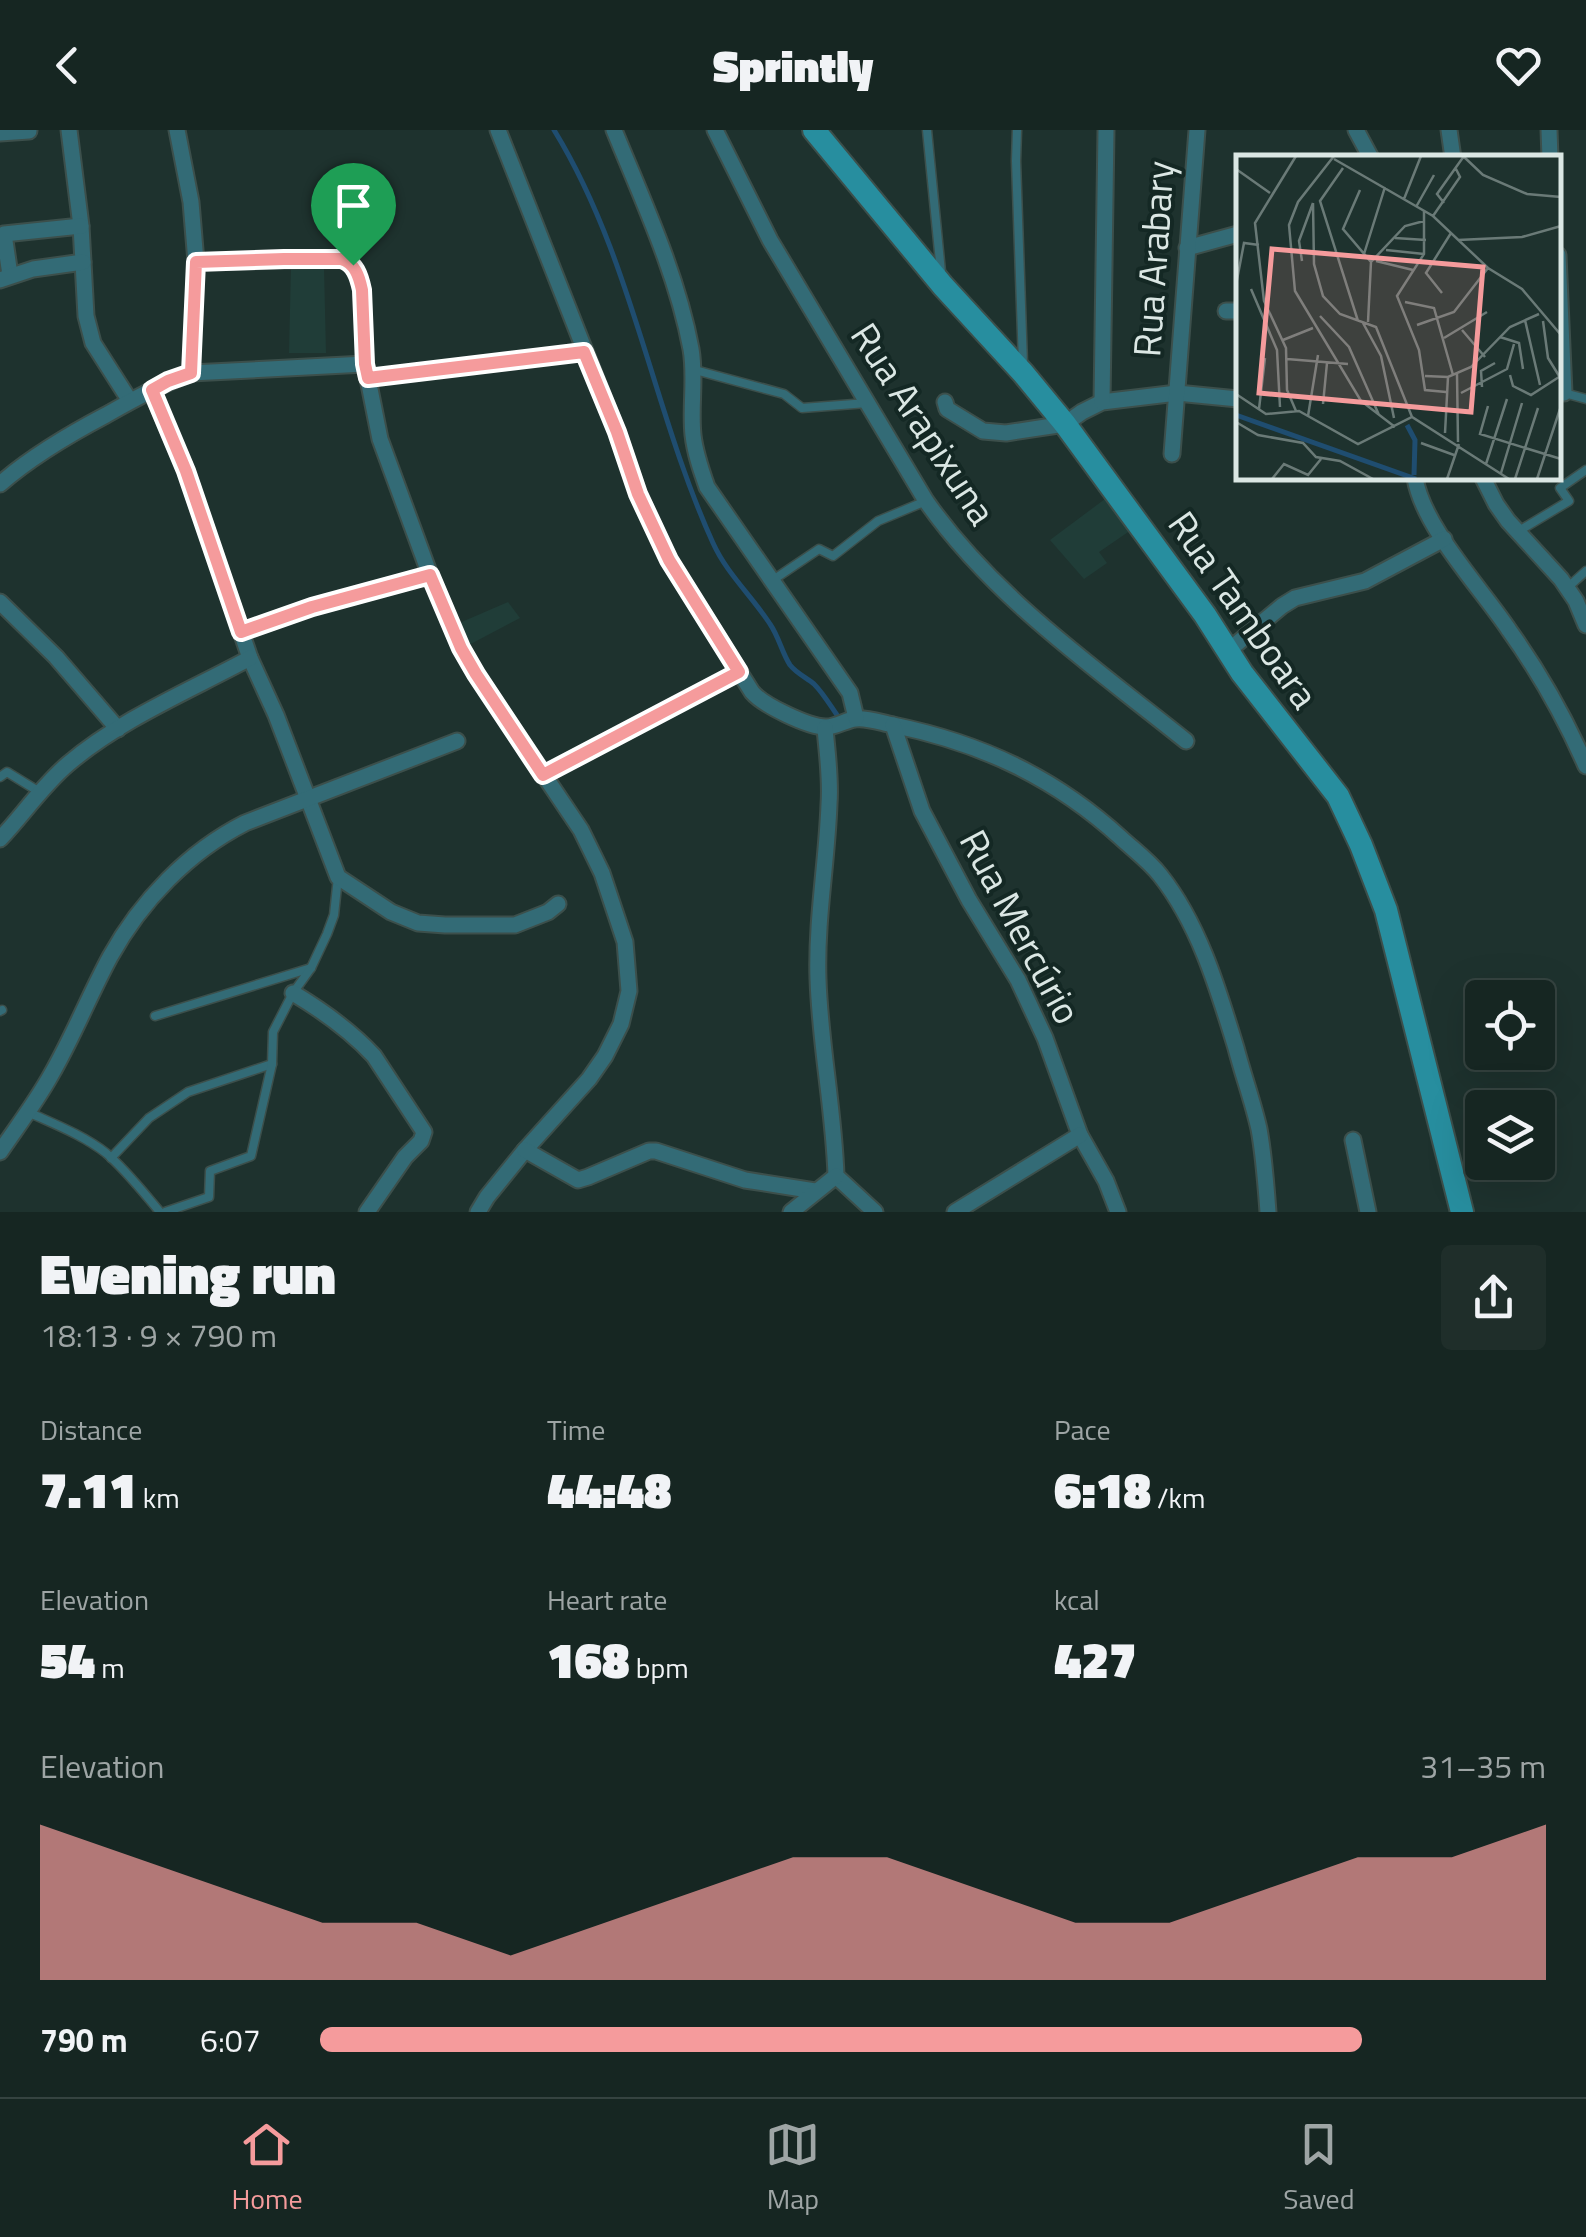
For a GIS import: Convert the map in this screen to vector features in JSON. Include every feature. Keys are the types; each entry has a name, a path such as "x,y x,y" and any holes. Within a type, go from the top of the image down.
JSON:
{"street":[{"path":"70,130 82,226 86,316 93,343 130,401"},
{"path":"177,130 191,202 196,262 191,373"},
{"path":"498,130 638,494 669,560 739,672 759,700 826,728 856,718 894,725 976,748 1033,773 1096,815 1160,874 1199,941 1225,1011 1258,1127 1268,1212"},
{"path":"614,130 668,265 692,354 693,433 707,487 850,693 856,718"},
{"name":"Rua Arapixuna","path":"715,130 770,240 949,533 1000,588 1186,741"},
{"name":"Rua Tamboara","path":"814,130 943,286 1065,424 1206,615 1284,730 1338,796 1386,910 1462,1212"},
{"path":"1102,402 1106,130"},
{"name":"Rua Arabary","path":"1172,454 1197,130"},
{"path":"1356,130 1369,155"},
{"path":"1449,130 1453,155"},
{"path":"1549,130 1550,155"},
{"path":"0,133 29,131"},
{"path":"82,226 4,234 5,278 33,269 83,262"},
{"path":"1187,248 1236,235"},
{"path":"196,262 350,261 360,280 366,371 380,439 430,575 476,674 581,830 602,873 625,942 629,991 621,1024 606,1056 478,1212"},
{"path":"1561,324 1564,393"},
{"path":"0,484 59,440 168,381 191,373 366,371"},
{"path":"152,390 186,471 250,658 338,876 391,912 418,923 515,925 558,904"},
{"path":"945,402 947,409 983,431 1006,433 1065,424 1102,402 1177,393 1236,399"},
{"path":"1415,480 1444,539 1532,666 1571,731 1586,766"},
{"path":"1485,480 1496,504 1517,532 1567,588 1586,625"},
{"path":"1228,651 1295,598 1365,581 1444,539"},
{"path":"241,632 312,607 430,575"},
{"path":"0,602 56,657 118,729"},
{"path":"0,839 69,763 118,729 250,658"},
{"name":"Rua Mercúrio","path":"894,725 922,811 969,900 1018,980 1045,1038 1080,1134 1118,1212"},
{"path":"826,728 830,785 818,977 822,1047 836,1176 875,1212"},
{"path":"0,1152 51,1075 112,954 166,882 192,857 217,837 245,823 457,742"},
{"path":"293,993 326,1013 364,1045 423,1129 422,1141 405,1157 368,1212"},
{"path":"955,1212 1080,1134"},
{"path":"1353,1140 1368,1212"},
{"path":"525,1150 578,1180 656,1151 745,1180 815,1191"},
{"path":"791,1212 836,1176"}],"lane":[{"path":"927,130 943,286"},
{"path":"1017,130 1023,373"},
{"path":"366,371 584,352"},
{"path":"692,369 784,394 802,408 867,402"},
{"path":"1564,393 1586,399"},
{"path":"1517,532 1569,501 1560,488 1586,470"},
{"path":"773,580 820,549 833,556 878,522 926,501"},
{"path":"1567,588 1586,571"},
{"path":"543,775 739,672"},
{"path":"0,777 8,772 40,792"},
{"path":"28,1112 77,1134 111,1158 162,1212 210,1197 210,1171 251,1156 272,1064 273,1032 311,968 334,915 338,876"},
{"path":"155,1016 311,968"},
{"path":"111,1158 149,1118 188,1092 272,1064"}],"shaded area":[{"path":"291,266 324,267 326,353 289,353"},
{"path":"1109,496 1134,528 1099,552 1107,563 1084,579 1050,540"},
{"path":"508,602 520,618 467,646 457,624"}],"waterway":[{"path":"554,130 603,229 673,440 713,543 770,624 790,665 814,684 837,715"}],"route":[{"path":"341,259 353,265 362,290 368,378 584,352 638,494 669,560 739,672 543,775 461,648 430,575 312,607 241,632 186,471 152,390 191,373 196,262 341,259"}]}
